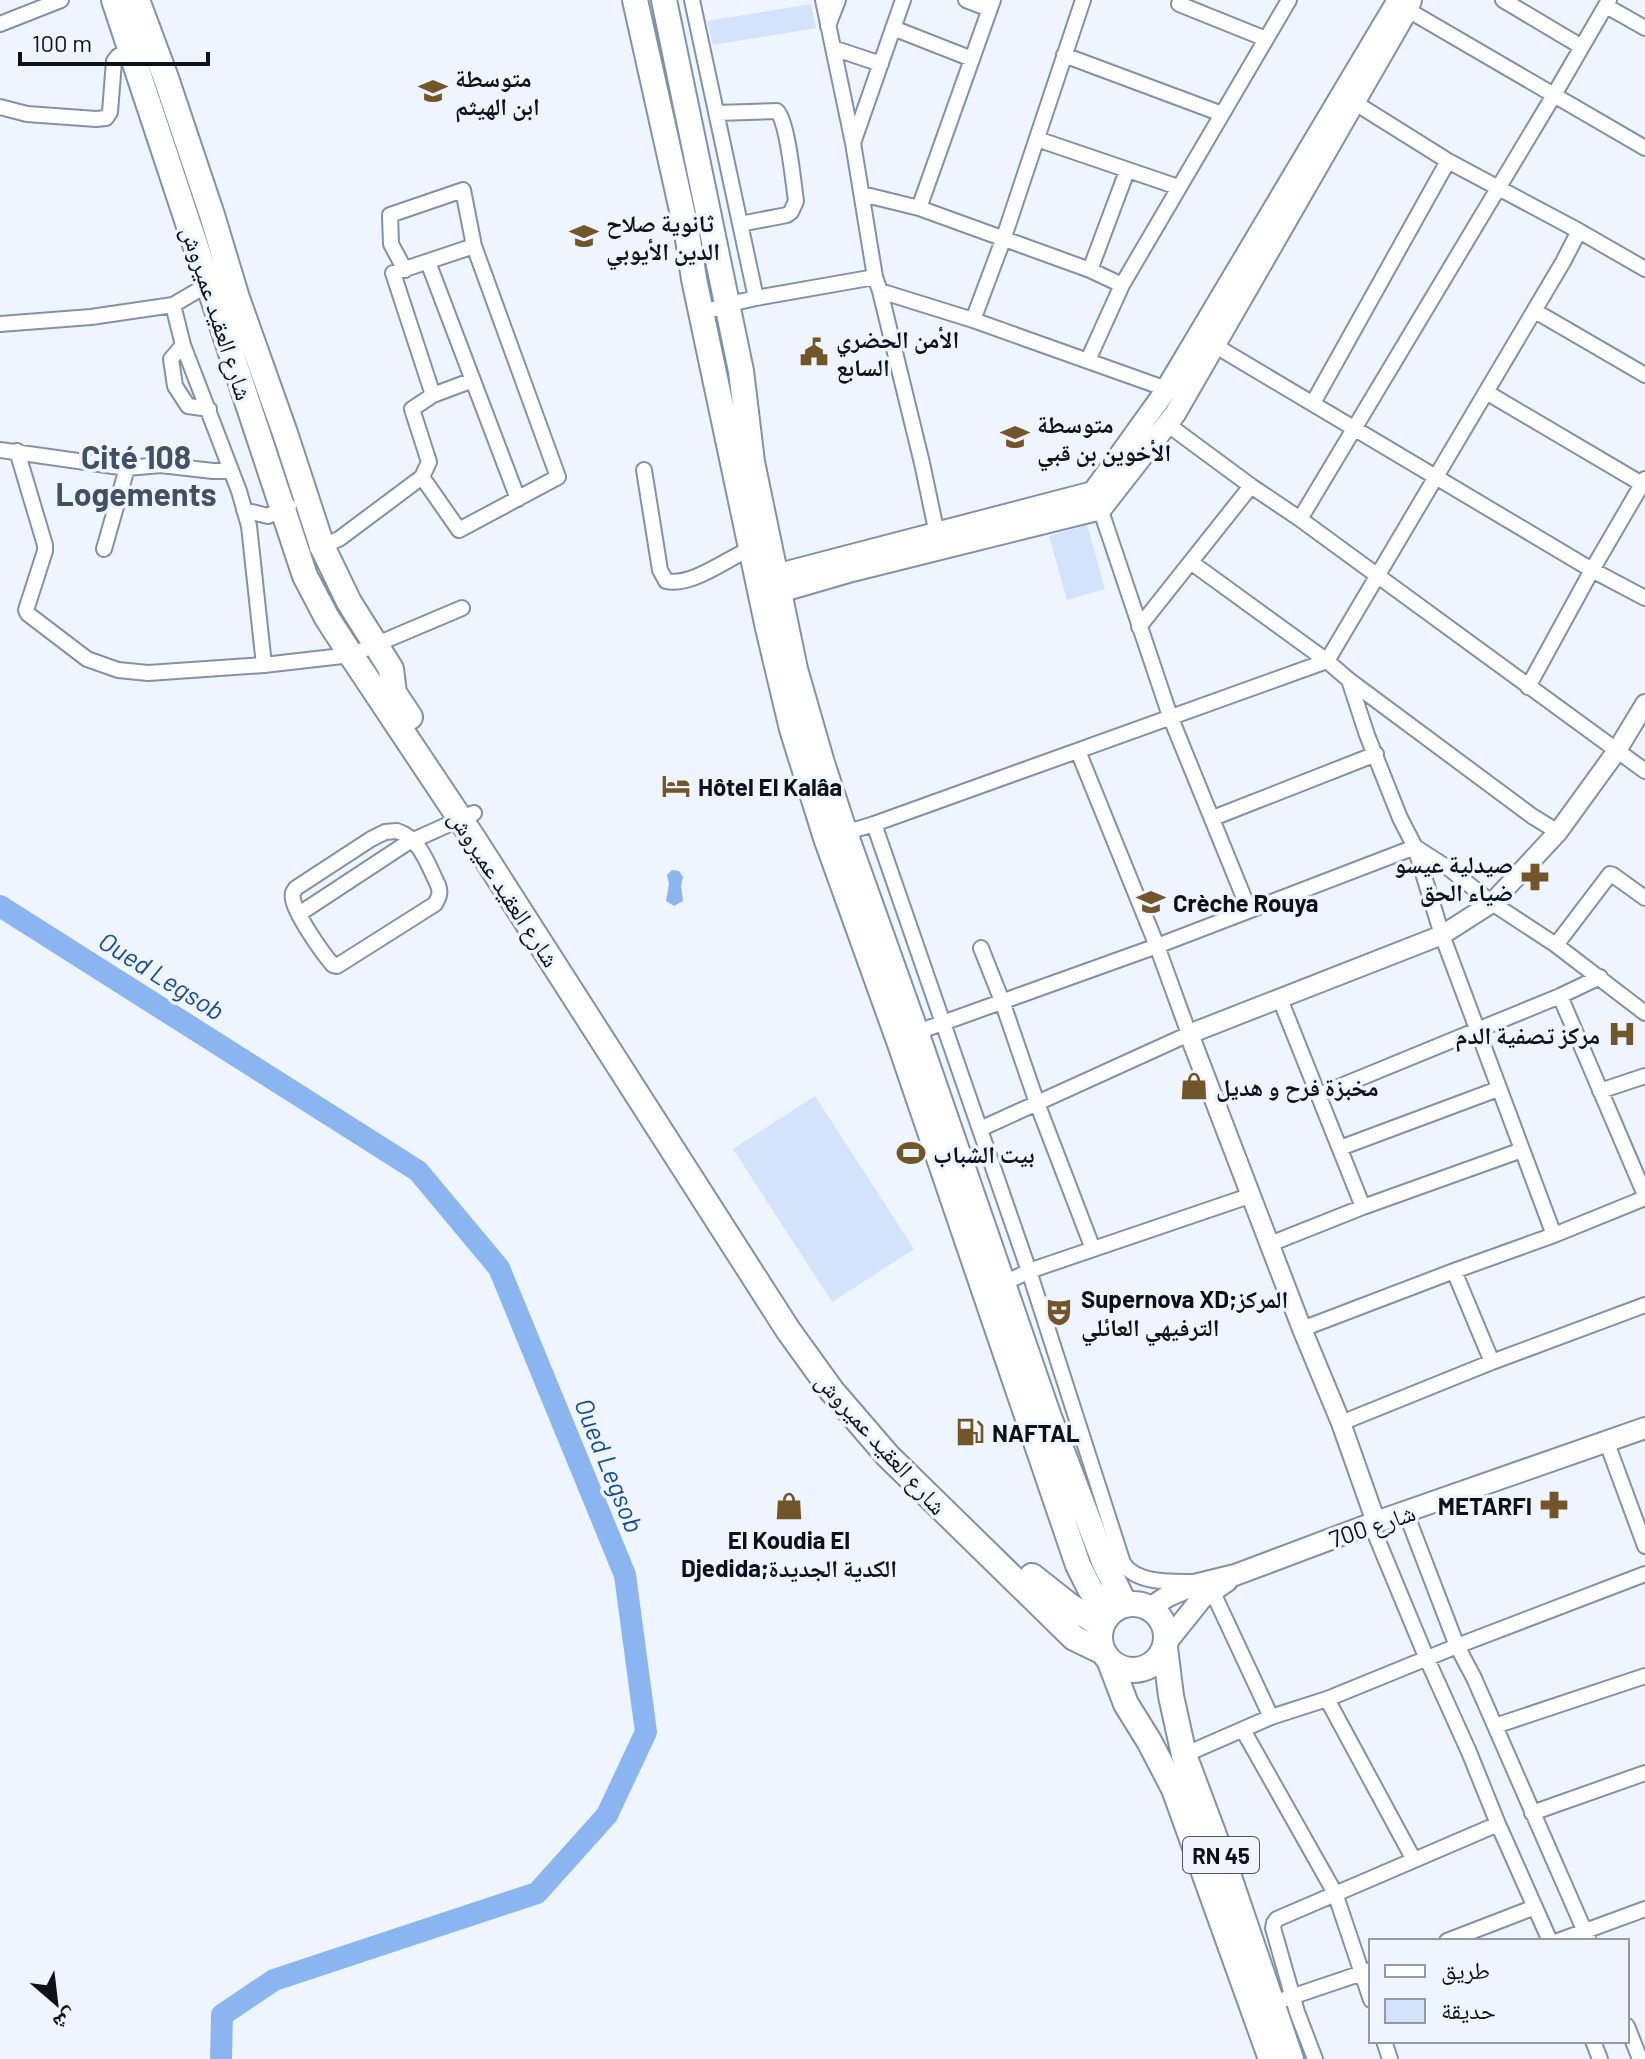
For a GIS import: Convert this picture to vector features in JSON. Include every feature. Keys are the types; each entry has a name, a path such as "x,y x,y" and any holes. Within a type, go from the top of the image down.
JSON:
{"main road":[{"name":"شارع العقيد عميروش","path":"114,0 189,224 220,280 285,433 322,546 349,602 391,669 394,693 467,816 602,1025 826,1356 862,1403 902,1451 1026,1572 1070,1606 1111,1615"},
{"name":"شارع العقيد عميروش","path":"137,0 212,215 220,280 275,512 315,595 351,655 467,816"},
{"path":"635,0 687,233 701,311 760,545 792,729 835,835 1105,1564 1111,1615"},
{"path":"664,0 741,371 760,545 778,584 795,669 822,763 835,835"},
{"path":"1097,501 1176,392 1401,2"},
{"path":"189,224 212,215"},
{"path":"687,233 712,228"},
{"path":"778,584 852,571 938,540 1097,501 1167,424 1176,392"},
{"name":"شارع العقيد عميروش","path":"602,1025 780,1317 832,1391 888,1456 1074,1638 1107,1657"},
{"path":"907,1036 1078,1565 1090,1589 1111,1615"},
{"name":"شارع 700","path":"1210,1587 1373,1523 1645,1428"},
{"path":"1047,1589 1069,1581 1078,1565"},
{"path":"1150,1608 1178,1591 1210,1587"},
{"path":"1165,1646 1166,1631 1162,1620 1150,1608 1135,1603 1111,1615 1099,1634 1107,1657 1119,1668 1141,1669 1151,1665 1210,1587"},
{"path":"1074,1638 1126,1704"},
{"name":"RN 45","path":"1165,1646 1171,1696 1184,1755 1283,2000 1291,2059"},
{"name":"RN 45","path":"1107,1657 1126,1704 1174,1789 1271,2059"}],"street":[{"path":"0,24 61,0"},
{"path":"692,0 756,298"},
{"path":"823,0 878,284 938,540"},
{"path":"828,26 838,0"},
{"path":"853,143 903,0"},
{"path":"919,208 991,4 966,0"},
{"path":"973,320 1083,0"},
{"path":"1088,360 1122,285 1289,0"},
{"path":"1503,0 1582,47"},
{"path":"1176,1 1266,39"},
{"path":"1401,2 1645,148"},
{"path":"1300,519 1607,3 1645,28"},
{"path":"893,28 972,59"},
{"path":"833,48 881,64"},
{"path":"0,107 27,114 106,118 110,112 114,61 131,51"},
{"path":"1064,55 1222,114"},
{"path":"1348,98 1448,161 1645,269"},
{"path":"716,113 777,111 784,127 796,201 794,207 787,215 740,224"},
{"path":"1037,139 1178,187"},
{"path":"1313,403 1448,161"},
{"path":"1090,270 1127,171"},
{"path":"405,270 391,244 390,215 463,190 474,246 558,477 459,530 422,477"},
{"path":"862,194 919,208 1090,270 1122,285"},
{"path":"835,835 874,824 1327,661 1535,311 1579,231"},
{"path":"433,395 393,273 474,246"},
{"path":"428,262 518,499"},
{"path":"0,324 91,317 173,305 220,280"},
{"path":"701,311 756,298 878,284 1176,392"},
{"path":"173,305 183,345 244,510 251,540 264,665"},
{"path":"1535,311 1645,375"},
{"path":"1207,340 1592,570 1645,598"},
{"path":"183,345 171,359 175,386 188,406 209,409"},
{"path":"298,555 339,539 422,477 429,462 412,409 433,395 473,380"},
{"path":"1486,392 1644,481 1528,687"},
{"path":"1167,424 1645,771"},
{"path":"0,450 127,468 161,465 231,471"},
{"path":"17,451 45,545 25,607 28,614 87,659 118,670 148,673 351,655 462,608"},
{"path":"104,549 127,468"},
{"path":"644,470 660,570 666,581 679,582 692,578 760,545"},
{"path":"1139,627 1251,486"},
{"path":"251,540 275,512 305,498"},
{"path":"1097,501 1170,716 1249,910"},
{"path":"244,510 275,512"},
{"path":"1192,563 1532,816 1558,832"},
{"path":"1349,680 1367,735 1415,847 1442,935 1554,1235"},
{"path":"980,1129 1189,1034 1456,928 1492,903 1558,832 1616,752 1645,704"},
{"path":"1078,751 1157,946 1302,1329 1341,1423 1373,1523 1427,1659 1549,1939"},
{"path":"1213,818 1376,754"},
{"path":"299,914 414,840 467,816"},
{"path":"874,824 1029,1271 1127,1570 1143,1578 1210,1587 1271,1717"},
{"path":"397,831 414,840 440,890 435,904 337,966 333,965 299,914 292,897 296,888 385,832 397,831"},
{"path":"1415,847 1556,945 1645,1013"},
{"path":"907,1036 1157,946 1415,847"},
{"path":"1556,945 1610,874 1645,898"},
{"path":"981,948 1093,1249"},
{"path":"1319,1095 1600,977"},
{"path":"1302,1329 1554,1235 1645,1196 1560,996"},
{"path":"1280,999 1363,1207"},
{"path":"1600,1091 1645,1076"},
{"path":"1340,1148 1498,1089"},
{"path":"1270,1244 1522,1150"},
{"path":"1003,1284 1029,1271 1252,1195"},
{"path":"1454,1271 1492,1362"},
{"path":"1341,1423 1645,1305"},
{"path":"1607,1443 1645,1546"},
{"path":"1406,1513 1457,1646 1587,1936 1645,1909"},
{"path":"1184,1755 1271,1717 1327,1699 1645,1574"},
{"path":"1495,1726 1645,1676"},
{"path":"1327,1699 1414,1860"},
{"path":"1243,1730 1335,1893 1367,1972 1283,2000"},
{"path":"1532,1813 1645,1773"},
{"path":"1315,2059 1283,2000 1273,1928 1277,1919 1498,1824"},
{"path":"1452,1939 1535,1907"},
{"path":"1629,2031 1640,2059"}],"green space":[{"path":"811,4 816,28 713,45 707,21"},
{"path":"1087,525 1105,589 1067,600 1049,536"},
{"path":"815,1096 914,1249 832,1302 733,1149"}],"water":[{"path":"672,870 679,871 683,877 683,901 674,906 666,901 667,875"}],"waterway":[{"name":"Oued Legsob","path":"0,906 418,1171 499,1268 625,1575 646,1732 607,1815 537,1893 274,1980 222,2015 221,2059"}],"place":[{"name":"متوسطة ابن الهيثم","path":"433,91"},
{"name":"ثانوية صلاح الدين الأيوبي","path":"584,236"},
{"name":"الأمن الحضري السابع","path":"814,352"},
{"name":"متوسطة الأخوين بن قبي","path":"1015,437"},
{"name":"Hôtel El Kalâa","path":"676,786"},
{"name":"صيدلية عيسو ضياء الحق","path":"1535,877"},
{"name":"Crèche Rouya","path":"1151,902"},
{"name":"مركز تصفية الدم","path":"1622,1034"},
{"name":"مخبزة فرح و هديل","path":"1194,1086"},
{"name":"بيت الشباب","path":"911,1153"},
{"name":"Supernova XD;المركز الترفيهي العائلي","path":"1059,1312"},
{"name":"NAFTAL","path":"970,1432"},
{"name":"METARFI","path":"1554,1505"},
{"name":"El Koudia El Djedida;الكدية الجديدة","path":"789,1506"}],"district":[{"name":"Cité 108 Logements","path":"136,474"}]}
